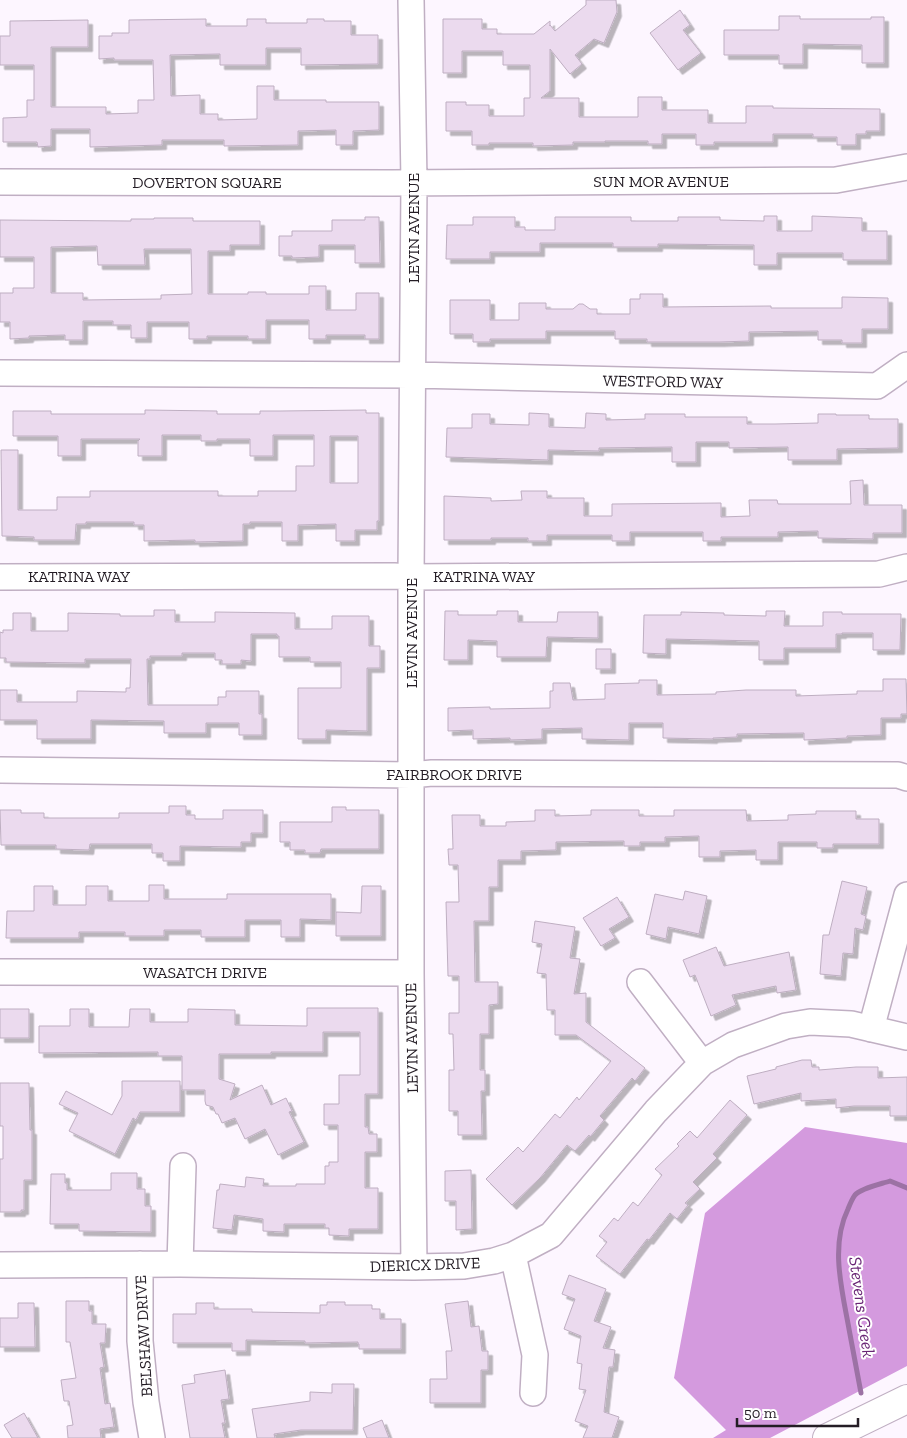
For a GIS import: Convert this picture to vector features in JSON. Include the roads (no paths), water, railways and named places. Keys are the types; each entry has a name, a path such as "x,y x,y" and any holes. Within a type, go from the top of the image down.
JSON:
{"highway":[{"path":"827,1438 907,1399"}],"street":[{"name":"LEVIN AVENUE","path":"411,0 414,182 411,577 411,973 414,1267"},
{"name":"SUN MOR AVENUE","path":"414,182 836,180 907,167"},
{"name":"DOVERTON SQUARE","path":"0,182 414,182"},
{"name":"WESTFORD WAY","path":"413,375 877,386 907,365"},
{"path":"0,373 413,375"},
{"name":"KATRINA WAY","path":"0,577 879,574 907,567"},
{"name":"FAIRBROOK DRIVE","path":"0,770 411,775 432,773 898,775 907,778"},
{"path":"871,1029 907,895"},
{"name":"WASATCH DRIVE","path":"0,972 411,973"},
{"path":"640,982 702,1063"},
{"name":"DIERICX DRIVE","path":"0,1265 180,1264 414,1267 480,1264 513,1255 551,1235 656,1111 702,1063 733,1045 786,1026 810,1022 851,1024 907,1037"},
{"path":"180,1264 184,1166"},
{"path":"513,1255 534,1355 533,1393"},
{"name":"BELSHAW DRIVE","path":"140,1264 140,1341 146,1402 152,1438"}],"waterway":[{"name":"Stevens Creek","path":"861,1393 839,1268 840,1238 843,1223 853,1198 862,1190 890,1181 907,1188"}]}
